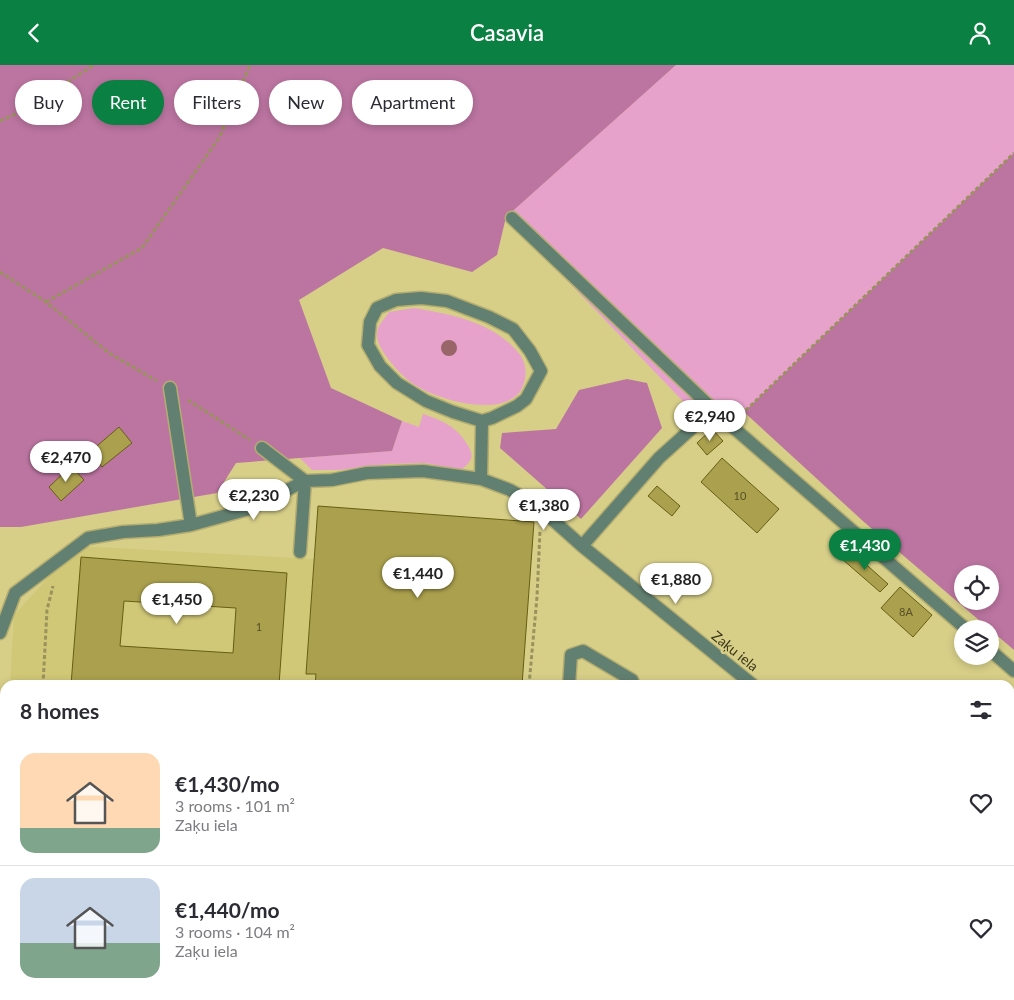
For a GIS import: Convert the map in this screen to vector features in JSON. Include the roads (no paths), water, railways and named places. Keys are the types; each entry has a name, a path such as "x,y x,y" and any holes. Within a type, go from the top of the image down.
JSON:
{"street":[{"path":"512,218 720,416 956,620"},
{"path":"421,297 447,301 489,317 513,329 530,351 541,371 526,399 517,406 482,421 426,401 397,383 380,366 368,345 370,322 377,308 396,300 421,297"},
{"path":"170,388 190,525"},
{"path":"582,546 659,458 701,420 720,416"},
{"path":"481,479 482,421"},
{"path":"262,448 305,481"},
{"name":"Zaķu iela","path":"305,481 367,473 422,471 481,479 510,490 535,504 582,546 746,680"},
{"path":"0,633 16,593 88,538 123,532 158,530 190,525 249,509 305,481"},
{"path":"300,553 305,481"},
{"path":"569,680 571,655 583,651 632,680"},
{"path":"999,658 1014,671"}]}
